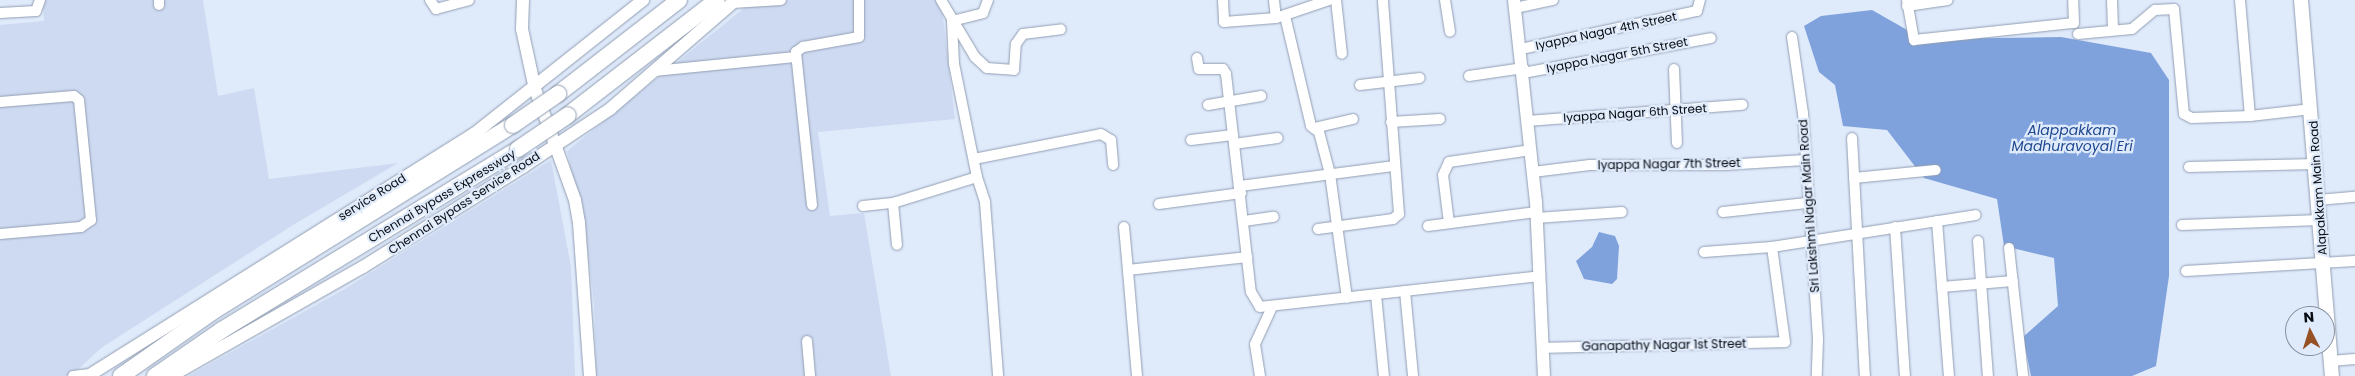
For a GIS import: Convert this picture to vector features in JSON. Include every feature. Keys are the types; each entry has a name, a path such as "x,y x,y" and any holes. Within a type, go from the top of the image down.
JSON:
{"highway":[{"name":"Chennai Bypass Expressway","path":"121,376 212,312 513,125 558,94 679,0"},
{"name":"Chennai Bypass Expressway","path":"156,376 222,330 518,149 568,116 729,1"}],"main road":[{"name":"Alapakkam Main Road","path":"2301,0 2312,110 2332,376"}],"street":[{"path":"0,13 36,11 40,0"},
{"path":"430,0 436,9 469,0"},
{"path":"522,0 522,29 534,89 556,144 580,223 590,376"},
{"name":"service Road","path":"89,375 474,134 534,89 643,0"},
{"path":"729,1 781,0"},
{"path":"812,205 795,58 803,47 859,37 859,0"},
{"path":"940,0 981,65 1011,71 1016,67 1018,37 1027,32 1061,30"},
{"path":"952,21 983,13 988,0"},
{"path":"1223,0 1224,22 1280,17 1329,0"},
{"path":"1274,0 1314,128 1320,132 1330,174 1347,298"},
{"path":"1336,0 1342,54"},
{"path":"1318,229 1397,219 1383,0"},
{"path":"1445,0 1450,32"},
{"path":"1544,376 1544,348 1533,172 1515,4 1553,0"},
{"name":"Iyappa Nagar 4th Street","path":"1521,49 1692,13 1699,9 1700,0"},
{"path":"1948,0 1907,3 1914,40 2074,23 2073,0"},
{"path":"2112,0 2113,30"},
{"path":"2240,0 2250,116"},
{"name":"Chennai Bypass Service Road","path":"171,376 363,267 610,109 729,1"},
{"path":"2078,34 2140,25 2155,5 2168,8 2176,14 2184,114 2192,118 2250,116 2312,110"},
{"path":"952,21 954,64 976,177 985,202 998,376"},
{"name":"Sri Lakshmi Nagar Main Road","path":"1792,37 1805,160 1811,241 1818,338 1817,376"},
{"name":"Iyappa Nagar 5th Street","path":"1469,76 1523,71 1711,38"},
{"path":"654,71 795,58"},
{"path":"1196,58 1199,69 1225,71 1252,299 1260,307 1539,276"},
{"path":"1674,69 1677,143"},
{"path":"1360,85 1420,78"},
{"path":"0,102 74,96 79,100 91,220 80,227 0,234"},
{"path":"1208,105 1261,96"},
{"name":"Iyappa Nagar 6th Street","path":"1528,121 1742,105"},
{"path":"1314,128 1353,119"},
{"path":"1391,122 1440,119"},
{"path":"974,159 1101,134 1111,140 1113,165"},
{"path":"1191,140 1278,138"},
{"path":"1852,138 1859,232 1865,376"},
{"path":"1449,223 1443,175 1449,162 1531,150"},
{"name":"Iyappa Nagar 7th Street","path":"1533,172 1590,165 1724,165 1805,160"},
{"path":"2189,167 2316,164"},
{"path":"1159,204 1330,174 1395,166"},
{"path":"1854,178 1936,170"},
{"path":"864,206 892,203 976,177"},
{"path":"2318,200 2355,198"},
{"path":"892,203 896,245"},
{"path":"1723,212 1807,203"},
{"path":"1428,226 1536,215 1622,212"},
{"path":"1704,252 1772,248 1859,232 1976,215"},
{"path":"1244,221 1274,217"},
{"path":"2182,226 2320,220"},
{"path":"1937,221 1949,376"},
{"path":"1124,227 1137,376"},
{"path":"1895,227 1905,376"},
{"path":"1978,241 1988,376"},
{"name":"Ganapathy Nagar 1st Street","path":"1544,348 1784,342 1772,248"},
{"path":"2009,248 2023,376"},
{"path":"1128,270 1247,257"},
{"path":"2186,271 2355,261"},
{"path":"1942,287 2013,281"},
{"path":"1405,291 1414,376"},
{"path":"1376,295 1384,376"},
{"path":"1260,376 1256,344 1272,307"},
{"path":"807,341 810,376"},
{"path":"2331,361 2355,359"},
{"path":"73,376 89,375"}],"shaded area":[{"path":"43,0 203,0 218,96 254,88 269,179 398,163 293,225 101,348 71,376 0,376 0,25 44,21"},
{"path":"754,0 941,0 955,119 818,132 830,216 864,213 891,376 596,376 594,303 586,238 567,151"},
{"path":"551,160 571,267 575,376 188,376 343,290"}],"water":[{"name":"Alappakkam Madhuravoyal Eri","path":"1872,10 1923,39 2061,37 2151,53 2169,80 2169,276 2156,366 2132,376 2031,376 2023,337 2058,306 2054,258 2004,246 1997,199 1924,178 1887,130 1843,126 1835,85 1819,72 1804,26 1821,16"},
{"path":"1599,232 1615,236 1619,246 1617,279 1612,284 1584,279 1576,261 1592,247"}]}
